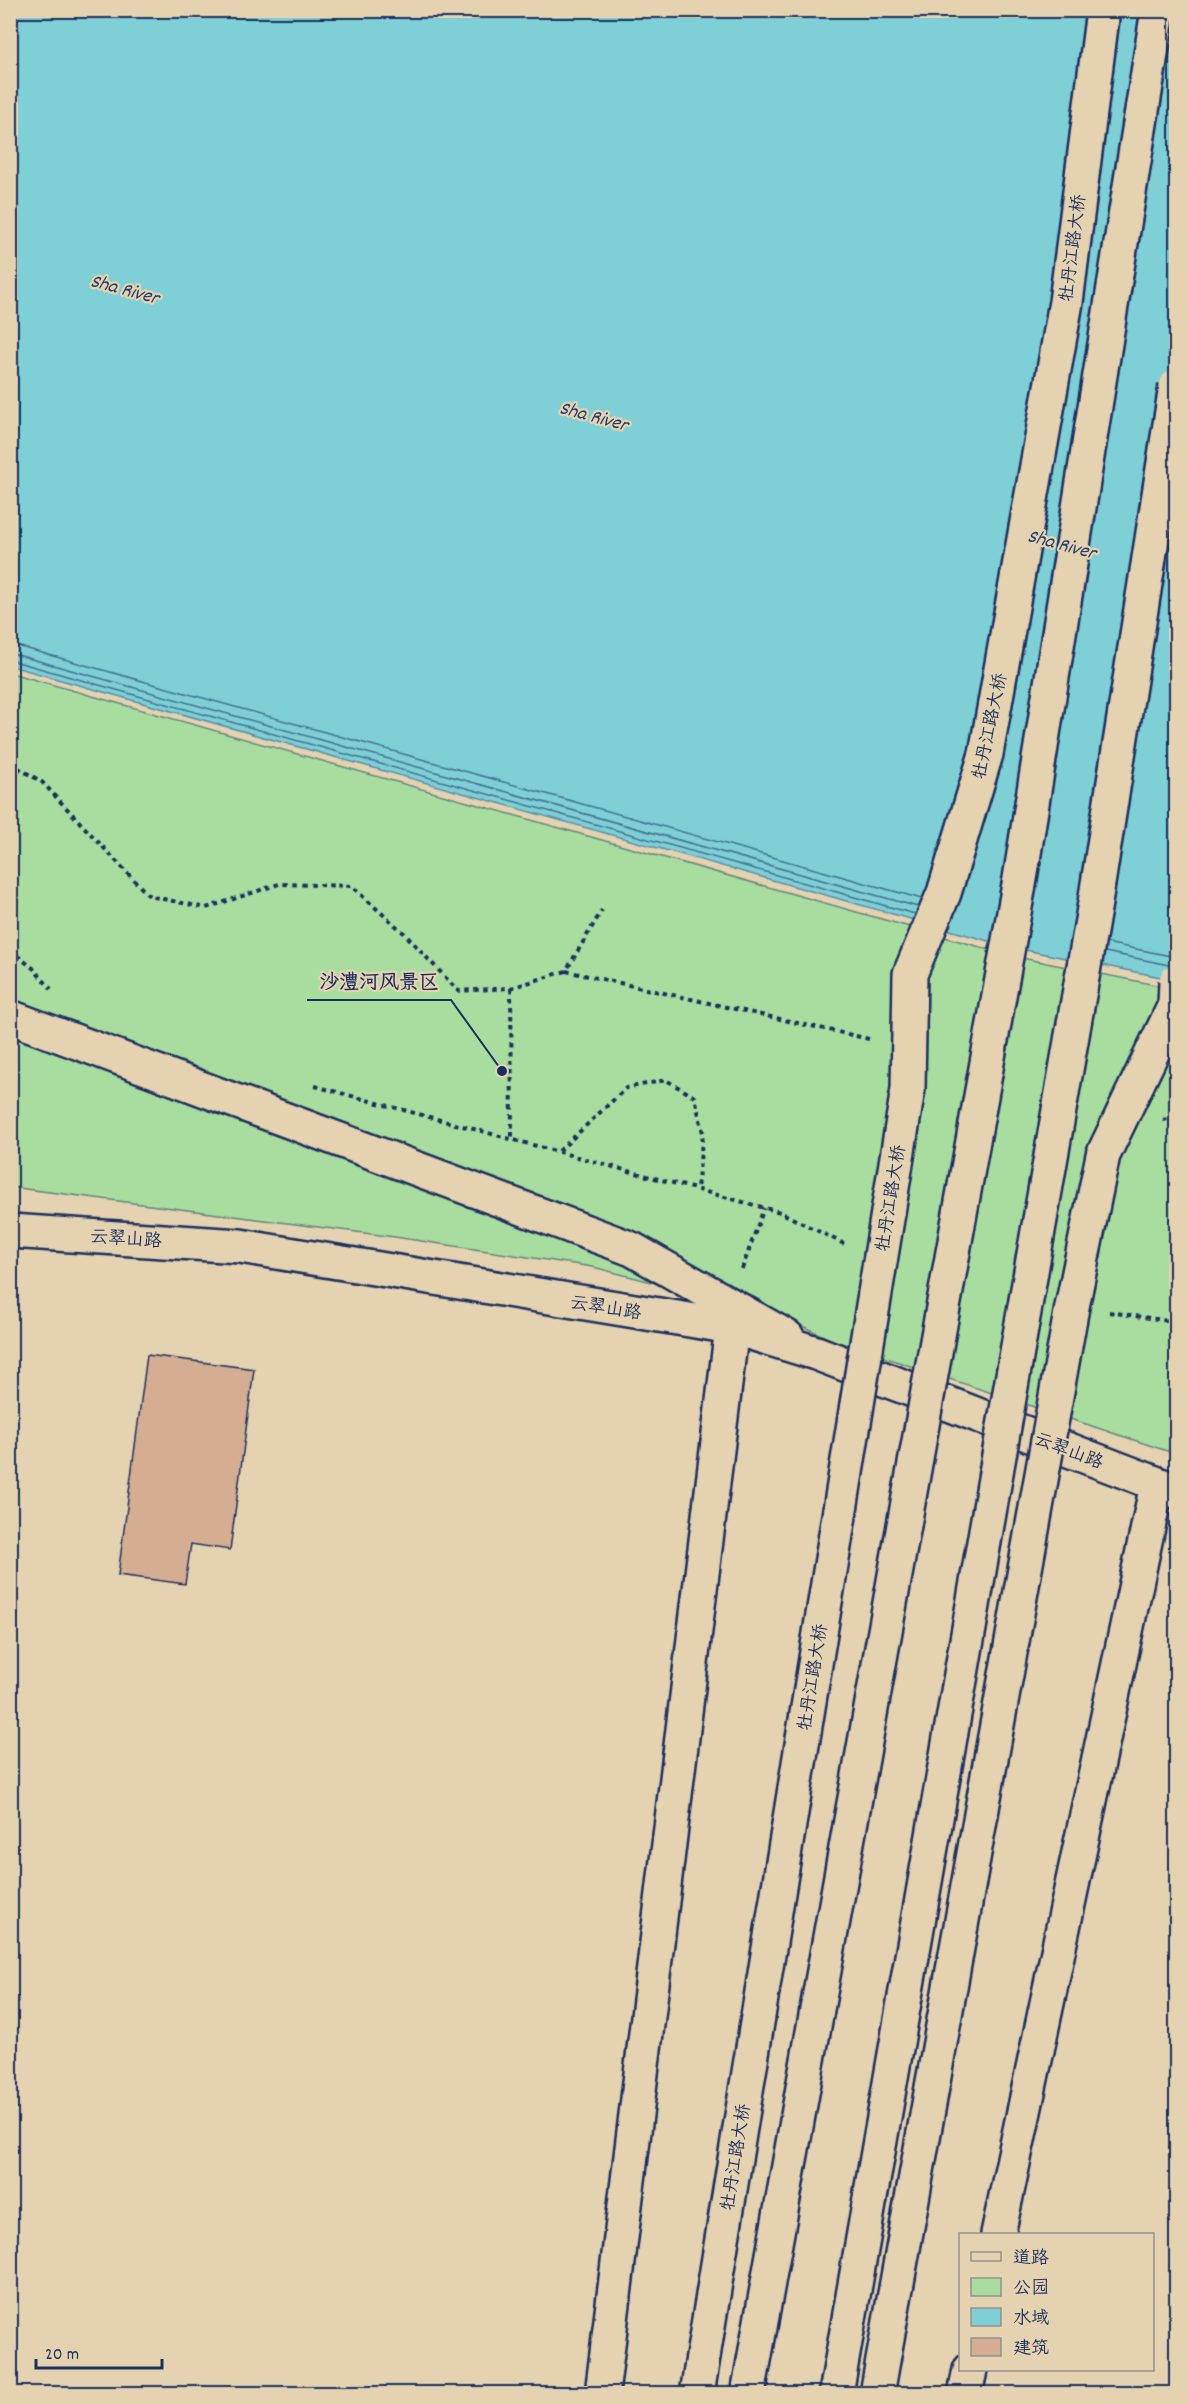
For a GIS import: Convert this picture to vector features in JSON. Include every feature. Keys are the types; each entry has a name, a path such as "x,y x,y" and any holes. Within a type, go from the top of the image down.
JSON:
{"street":[{"name":"牡丹江路大桥","path":"697,2394 908,1089 910,974 944,893 986,754 1066,302 1103,10"},
{"path":"748,2394 1020,879 1158,10"},
{"path":"836,2394 1093,915 1176,386"},
{"path":"878,2394 1072,1307 1102,1155 1175,1005 1176,981"},
{"path":"10,1017 632,1249 731,1316 602,2394"},
{"name":"云翠山路","path":"10,1231 240,1246 731,1316 816,1353 1167,1488"},
{"path":"998,2233 1167,1488"},
{"path":"965,2394 970,2371"}],"path":[{"path":"10,764 42,783 148,896 206,908 279,885 351,886 404,933 458,991 511,988 566,971 602,910"},
{"path":"10,950 33,968 53,992"},
{"path":"511,988 512,1138"},
{"path":"559,1151 626,1088 666,1080 695,1097 703,1133 697,1189"},
{"path":"309,1085 780,1212 879,1262"},
{"path":"731,1316 764,1208"},
{"path":"1072,1307 1176,1322"}],"green space":[{"path":"11,673 1012,956 1176,989 1176,1454 832,1340 777,1314 593,1267 395,1237 11,1187"}],"water":[{"name":"Sha River","path":"10,11 1176,11 1176,980 1010,947 11,666"}],"building":[{"path":"147,1355 254,1369 230,1550 191,1544 185,1584 118,1575"}],"place":[{"name":"沙澧河风景区","path":"502,1071"}]}
